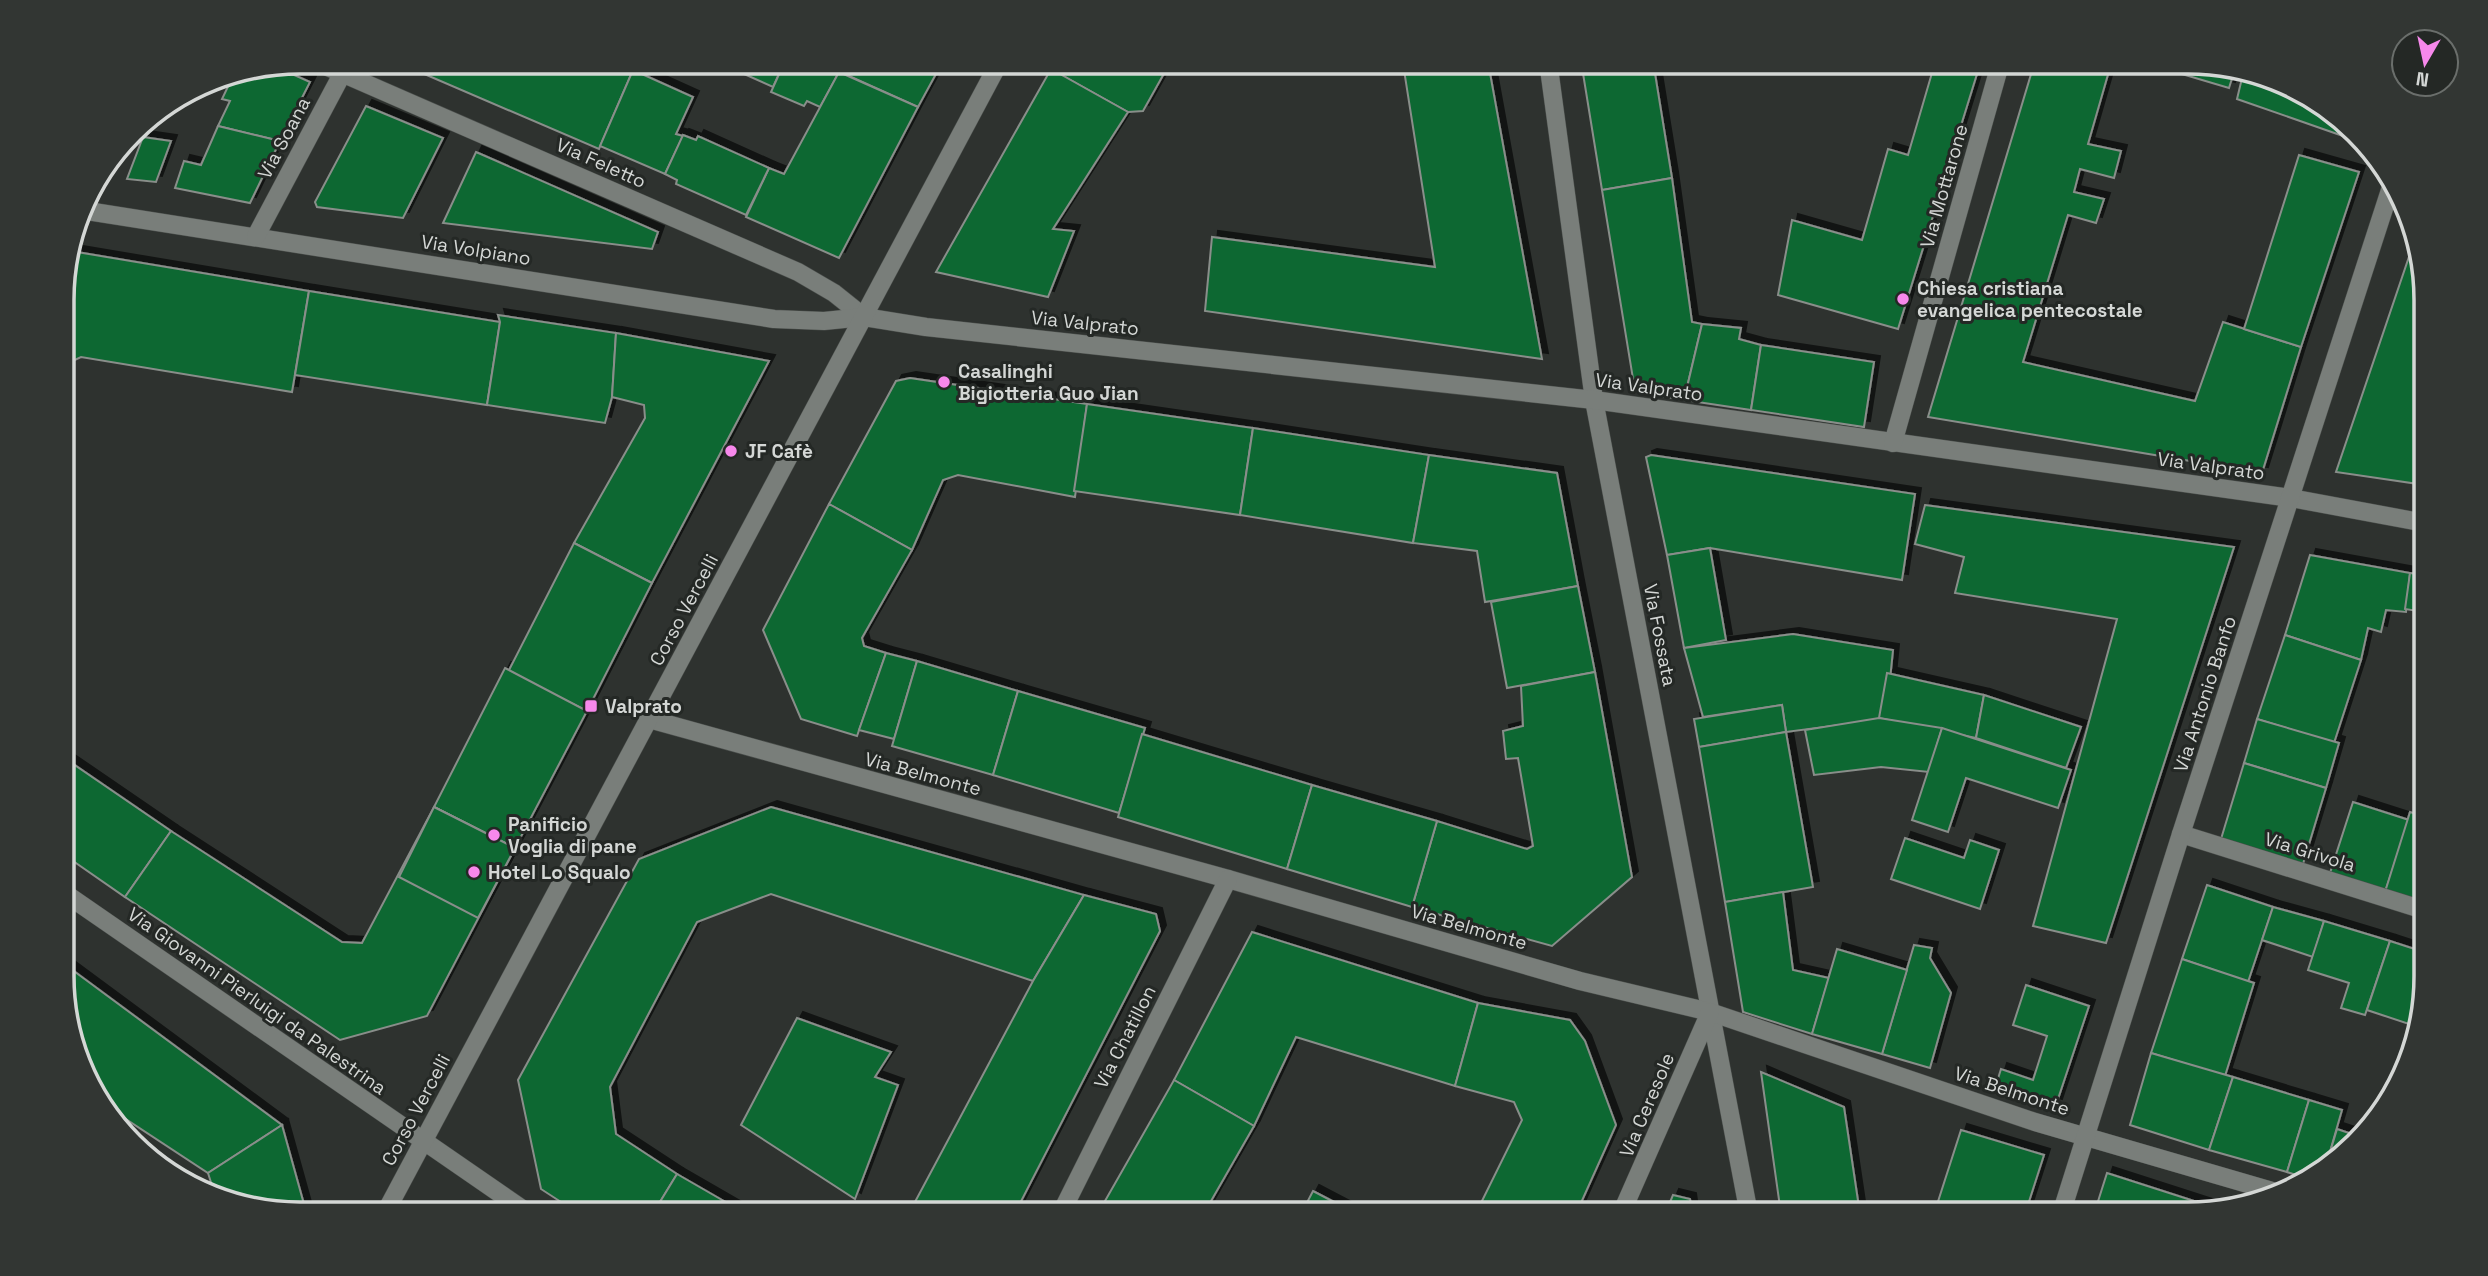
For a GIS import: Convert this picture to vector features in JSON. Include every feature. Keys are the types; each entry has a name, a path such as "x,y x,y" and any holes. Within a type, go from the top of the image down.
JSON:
{"street":[{"name":"Via Soana","path":"256,236 343,74"},
{"name":"Via Feletto","path":"359,74 798,272 834,293 864,317"},
{"name":"Corso Vercelli","path":"391,1202 993,74"},
{"name":"Via Fossata","path":"1550,74 1594,400 1747,1202"},
{"name":"Via Mottarone","path":"1893,443 1997,74"},
{"name":"Via Antonio Banfo","path":"2065,1202 2388,195"},
{"name":"Via Volpiano","path":"92,212 774,319 824,321 864,317"},
{"name":"Via Valprato","path":"864,317 926,327 1594,400 2291,498 2414,521"},
{"name":"Via Belmonte","path":"649,719 1228,879 1580,981 1710,1012 2085,1137 2265,1189"},
{"name":"Via Grivola","path":"2181,834 2414,907"},
{"name":"Via Chatillon","path":"1066,1202 1228,879"},
{"name":"Via Giovanni Pierluigi da Palestrina","path":"74,900 512,1202"},
{"name":"Via Ceresole","path":"1626,1202 1710,1012"}],"building":[{"path":"293,74 310,82 280,141 218,126 230,101 222,99 229,84 270,75"},
{"path":"424,74 631,74 599,149"},
{"path":"631,74 642,74 693,97 676,134 683,136 665,174 600,146"},
{"path":"744,74 779,74 773,87"},
{"path":"779,74 838,74 820,107 807,101 804,106 771,92"},
{"path":"838,74 844,74 918,107 839,258 746,217 769,168 784,174"},
{"path":"845,74 936,74 918,107"},
{"path":"1048,74 1060,74 1128,112 1053,229 1074,231 1048,297 936,272"},
{"path":"1060,74 1164,74 1143,111 1128,112"},
{"path":"1405,74 1490,74 1542,359 1205,311 1212,237 1435,267"},
{"path":"1583,74 1655,74 1672,178 1602,190"},
{"path":"1932,74 1977,74 1898,329 1778,295 1792,220 1862,240 1888,149 1908,155"},
{"path":"2031,74 2108,74 2088,144 2121,151 2114,178 2080,169 2074,192 2104,199 2096,223 2068,215 2023,362 2195,401 2223,322 2301,347 2262,473 1928,417"},
{"path":"2182,74 2232,78 2229,88"},
{"path":"2242,80 2261,85 2314,112 2345,137 2237,99"},
{"path":"366,106 443,138 403,218 317,207 315,202"},
{"path":"218,126 280,141 250,203 175,188 184,161 201,165"},
{"path":"683,135 696,140 698,136 769,168 746,215 676,184 677,180 665,174"},
{"path":"143,137 171,141 156,182 127,179"},
{"path":"476,152 658,232 652,249 443,223"},
{"path":"2299,155 2359,172 2301,347 2244,329"},
{"path":"1672,178 1692,322 1702,324 1684,400 1635,391 1602,190"},
{"path":"79,252 309,291 292,392 81,357 74,360 74,285"},
{"path":"2410,254 2414,299 2414,483 2336,472"},
{"path":"309,291 500,322 487,405 295,375"},
{"path":"498,315 616,333 612,397 605,423 487,405 500,322"},
{"path":"1702,324 1741,328 1739,339 1761,345 1751,410 1684,400"},
{"path":"616,333 769,361 652,583 574,543 645,418 644,405 612,397"},
{"path":"1761,345 1874,362 1864,427 1751,410"},
{"path":"910,378 1087,404 1075,497 958,475 943,480 912,550 829,504 896,381"},
{"path":"1087,404 1253,428 1240,515 1074,491"},
{"path":"1253,428 1429,455 1413,543 1240,515"},
{"path":"1429,455 1557,473 1578,586 1485,602 1477,551 1413,543"},
{"path":"1651,455 1915,494 1902,580 1710,548 1667,555 1646,457"},
{"path":"829,504 912,550 862,638 864,646 886,653 857,736 801,719 763,630"},
{"path":"1925,505 2234,547 2106,943 2033,926 2117,619 1955,593 1964,557 1915,544"},
{"path":"574,543 652,583 587,711 508,672"},
{"path":"1710,548 1726,640 1684,648 1667,555"},
{"path":"2310,555 2410,573 2406,612 2386,610 2381,632 2368,628 2361,660 2285,635"},
{"path":"2410,573 2414,574 2414,610 2405,609"},
{"path":"1578,586 1595,672 1507,688 1491,602"},
{"path":"1793,634 1893,650 1886,719 1786,732 1782,705 1703,717 1684,648"},
{"path":"2285,635 2361,660 2334,743 2257,719"},
{"path":"886,653 917,661 894,739 859,730"},
{"path":"917,661 1018,691 993,775 892,746"},
{"path":"505,668 587,711 515,848 434,807"},
{"path":"1595,672 1632,877 1552,946 1412,907 1437,821 1527,849 1533,846 1518,758 1506,759 1503,731 1523,726 1521,686"},
{"path":"1887,673 1984,695 1976,738 1879,718"},
{"path":"1018,691 1145,728 1119,813 993,775"},
{"path":"1984,695 2081,727 2066,768 1976,738"},
{"path":"1782,705 1786,732 1699,747 1694,719"},
{"path":"1879,718 1942,728 1929,772 1881,767 1814,775 1805,730"},
{"path":"2257,719 2339,743 2326,788 2244,763"},
{"path":"1942,728 2071,770 2058,808 1966,778 1948,832 1912,820"},
{"path":"1786,732 1813,887 1725,902 1699,747"},
{"path":"1142,734 1312,785 1287,869 1118,817"},
{"path":"2244,763 2326,788 2303,864 2221,839"},
{"path":"74,765 171,831 125,897 74,862"},
{"path":"1312,785 1437,821 1412,907 1287,869"},
{"path":"2353,802 2409,820 2385,892 2330,873"},
{"path":"434,807 515,848 427,1016 340,1040 125,897 171,831 342,942 362,943"},
{"path":"434,807 515,848 478,918 399,877"},
{"path":"771,807 1084,895 1033,981 771,894 697,922 610,1087 616,1134 677,1174 660,1202 561,1202 541,1189 518,1080 639,859"},
{"path":"2410,812 2414,813 2414,900 2385,892"},
{"path":"1905,838 1964,858 1970,840 1999,850 1980,909 1891,879"},
{"path":"2207,885 2273,907 2248,982 2182,959"},
{"path":"1783,892 1793,970 1829,978 1812,1034 1743,1012 1725,902"},
{"path":"1084,895 1156,914 1160,931 1021,1202 915,1202 1033,981"},
{"path":"2273,907 2324,921 2313,957 2262,940"},
{"path":"2324,921 2390,941 2365,1015 2341,1008 2349,983 2308,970"},
{"path":"1252,932 1478,1003 1455,1086 1296,1037 1254,1126 1174,1080"},
{"path":"2390,941 2414,949 2414,991 2409,1024 2367,1010"},
{"path":"1914,945 1932,948 1930,958 1951,993 1930,1068 1882,1054"},
{"path":"1837,949 1907,970 1882,1054 1812,1034"},
{"path":"2182,959 2254,983 2225,1076 2151,1053"},
{"path":"74,971 282,1125 208,1173 123,1117 104,1090 81,1035 75,1006"},
{"path":"2026,985 2089,1006 2056,1105 1996,1085 2001,1069 2033,1080 2047,1036 2013,1025"},
{"path":"1478,1003 1570,1020 1585,1041 1616,1125 1581,1202 1481,1202 1522,1120 1514,1102 1455,1086"},
{"path":"797,1018 891,1052 875,1077 898,1085 855,1199 741,1125"},
{"path":"2151,1053 2233,1077 2209,1150 2130,1125"},
{"path":"1761,1072 1844,1107 1858,1202 1779,1202"},
{"path":"2233,1077 2309,1100 2287,1172 2209,1150"},
{"path":"1174,1080 1254,1126 1210,1202 1104,1202"},
{"path":"2309,1100 2342,1110 2330,1152 2296,1175 2287,1172"},
{"path":"282,1125 303,1202 270,1201 227,1191 212,1184 208,1173"},
{"path":"2337,1129 2350,1134 2338,1146 2330,1152"},
{"path":"1961,1130 2044,1155 2029,1202 1938,1202"},
{"path":"2107,1173 2197,1202 2098,1202"},
{"path":"677,1174 725,1202 660,1202"},
{"path":"1313,1191 1334,1202 1307,1202"},
{"path":"1673,1195 1690,1199 1690,1202 1670,1202"}],"place":[{"name":"Chiesa cristiana evangelica pentecostale","path":"1903,299"},
{"name":"Casalinghi Bigiotteria Guo Jian","path":"944,382"},
{"name":"JF Cafè","path":"731,451"},
{"name":"Valprato","path":"591,706"},
{"name":"Panificio Voglia di pane","path":"494,835"},
{"name":"Hotel Lo Squalo","path":"474,872"}]}
